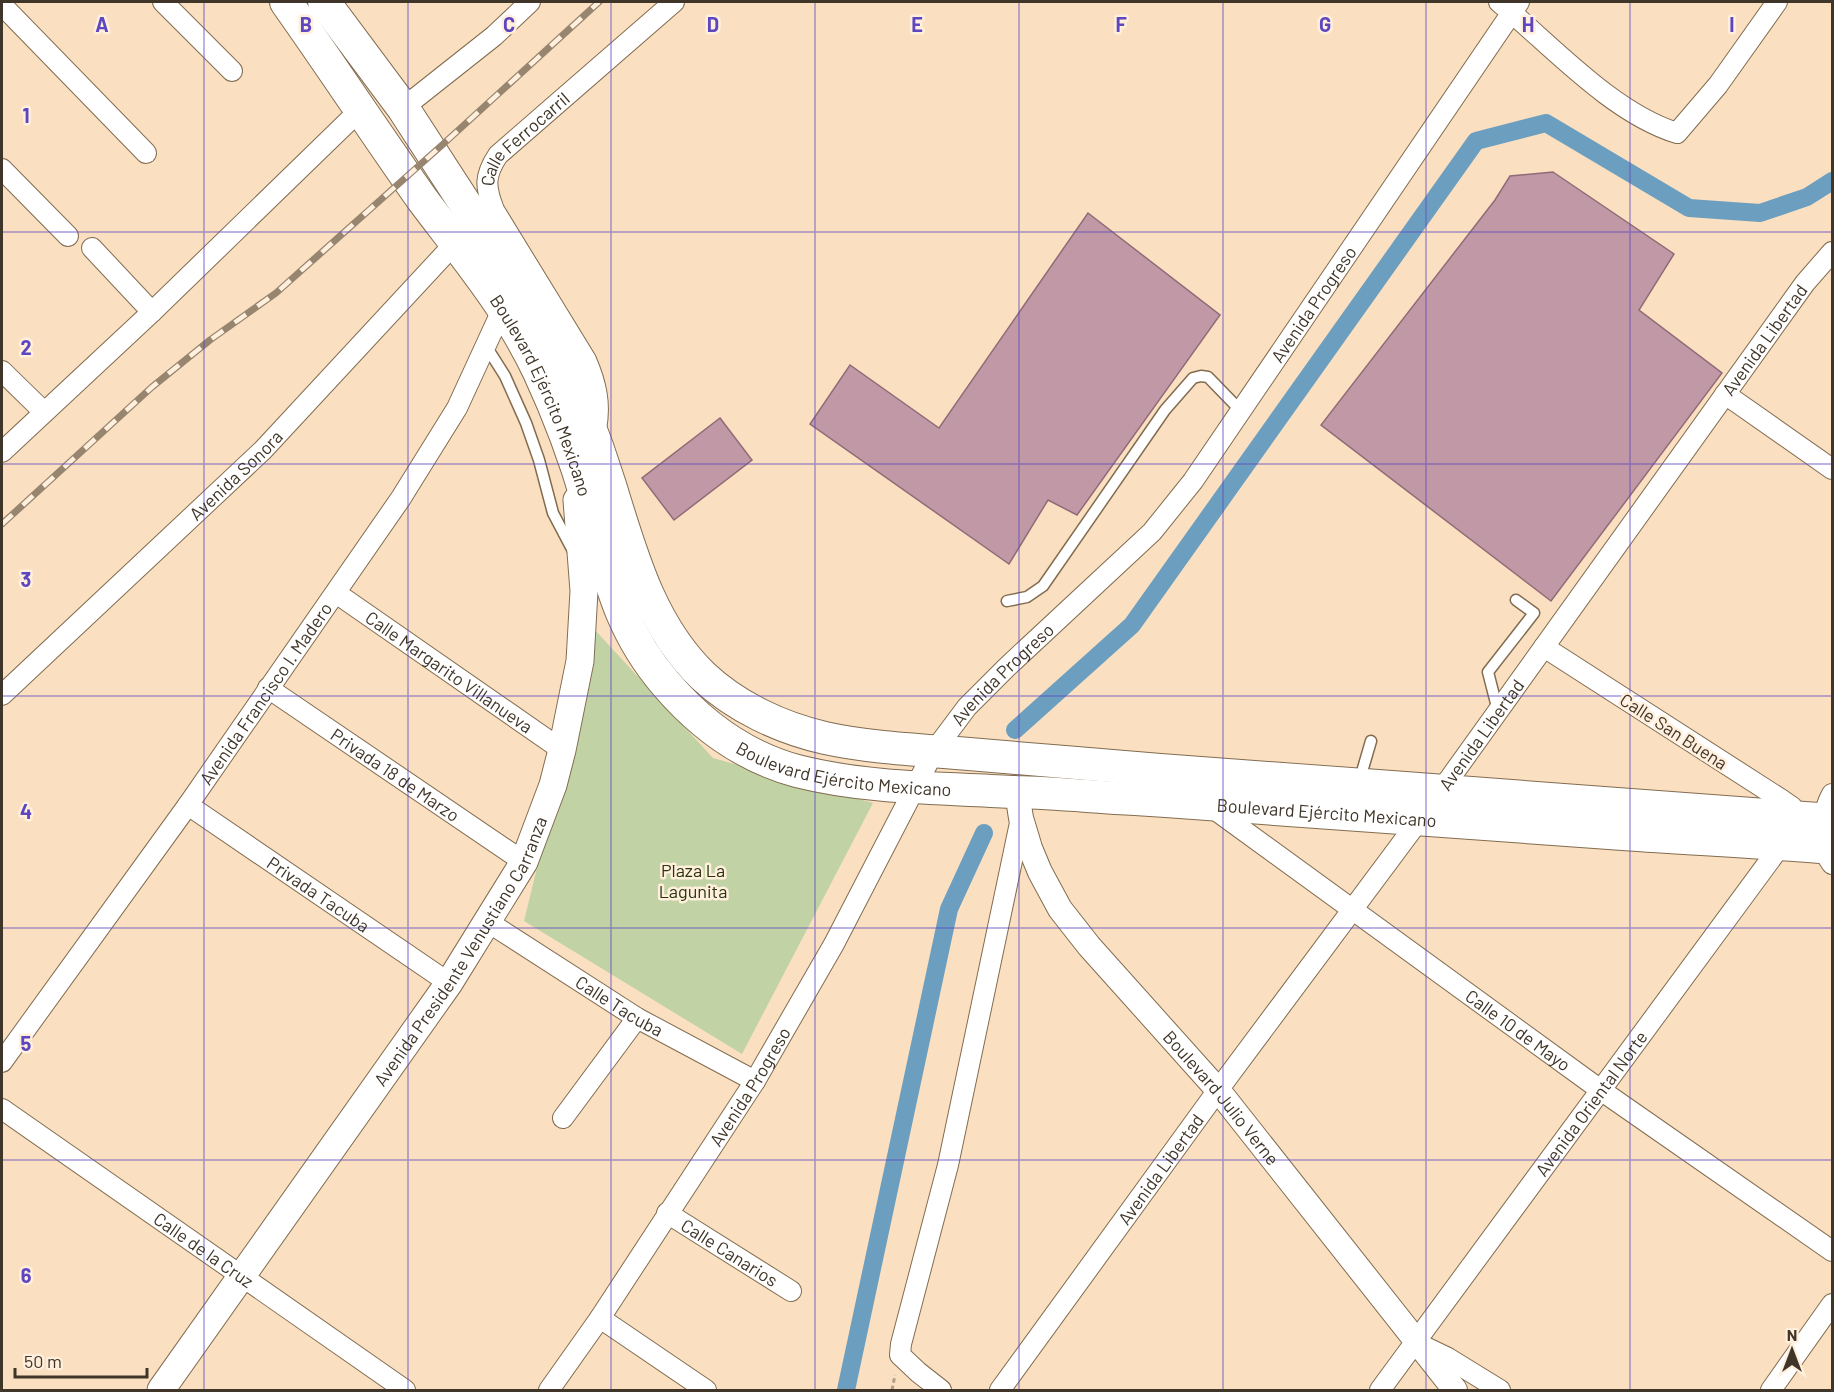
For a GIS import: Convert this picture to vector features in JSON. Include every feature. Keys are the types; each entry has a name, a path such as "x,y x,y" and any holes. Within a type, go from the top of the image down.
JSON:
{"main road":[{"name":"Boulevard Ejército Mexicano","path":"286,2 423,199 503,308 582,443 643,585 665,627 701,674 723,692 754,712 792,728 828,739 1033,759 1440,792 1825,830"},
{"name":"Boulevard Ejército Mexicano","path":"324,2 403,108 551,336 568,370 609,581 628,630 655,670 690,709 712,729 738,746 764,759 795,770 864,782 1014,800 1208,804 1782,845 1825,830"},
{"name":"Avenida Presidente Venustiano Carranza","path":"161,1390 449,983 524,862 540,823 562,750 580,661 583,625 582,443"}],"street":[{"path":"163,2 232,71"},
{"path":"403,108 494,36 530,2"},
{"name":"Calle Ferrocarril","path":"582,443 598,420 598,399 590,369 568,328 494,210 488,195 487,182 490,168 498,156 674,2"},
{"path":"1510,5 1544,43 1594,84 1650,122 1677,133 1718,85 1777,2"},
{"path":"2,5 146,153"},
{"name":"Avenida Progreso","path":"549,1390 600,1318 755,1081 926,788 941,751 967,707 1152,532 1193,481 1510,5"},
{"path":"2,452 152,312 361,109"},
{"path":"2,169 68,236"},
{"name":"Avenida Sonora","path":"2,695 263,450 456,242"},
{"path":"92,248 152,312"},
{"name":"Avenida Libertad","path":"1000,1390 1218,1090 1440,792 1805,283 1833,252"},
{"name":"Avenida Francisco I. Madero","path":"2,1062 188,805 401,498 457,408 503,308"},
{"path":"2,371 44,412"},
{"path":"1725,394 1833,469"},
{"name":"Calle Margarito Villanueva","path":"336,593 562,750"},
{"name":"Calle San Buena","path":"1544,647 1825,830"},
{"name":"Privada 18 de Marzo","path":"268,688 524,862"},
{"path":"941,1390 900,1355 948,1165 1014,800"},
{"name":"Boulevard Julio Verne","path":"1014,800 1040,872 1060,909 1089,946 1218,1090 1455,1390"},
{"name":"Calle 10 de Mayo","path":"1208,804 1602,1091 1833,1251"},
{"name":"Privada Tacuba","path":"188,805 449,983"},
{"name":"Avenida Oriental Norte","path":"1380,1390 1782,845"},
{"name":"Calle Tacuba","path":"488,922 637,1018 755,1081"},
{"path":"563,1118 637,1018"},
{"name":"Calle de la Cruz","path":"2,1109 405,1390"},
{"name":"Calle Canarios","path":"668,1213 791,1291"},
{"path":"1771,1390 1833,1304"},
{"path":"600,1318 706,1390"},
{"path":"1415,1342 1448,1358 1500,1390"}],"lane":[{"path":"486,346 505,376 522,414 539,460 552,513 583,572"},
{"path":"1007,601 1027,597 1042,586 1186,383 1193,378 1208,377 1241,411"},
{"path":"1498,711 1488,672 1534,613 1516,600"},
{"path":"1358,785 1371,741"}],"green space":[{"name":"Plaza La Lagunita","path":"595,630 713,758 873,803 742,1054 524,921"}],"building":[{"path":"1553,172 1674,254 1639,310 1722,373 1551,601 1321,425 1495,200 1510,176"},
{"path":"1088,213 1220,315 1077,515 1048,500 1009,564 810,424 850,365 939,428"},
{"path":"720,418 752,460 674,520 642,478"}],"waterway":[{"path":"1015,730 1132,625 1476,141 1546,123 1689,208 1760,213 1807,197 1832,181"},
{"path":"846,1390 949,909 984,833"}],"railway":[{"path":"2,524 152,387 210,340 276,293 599,2"}]}
